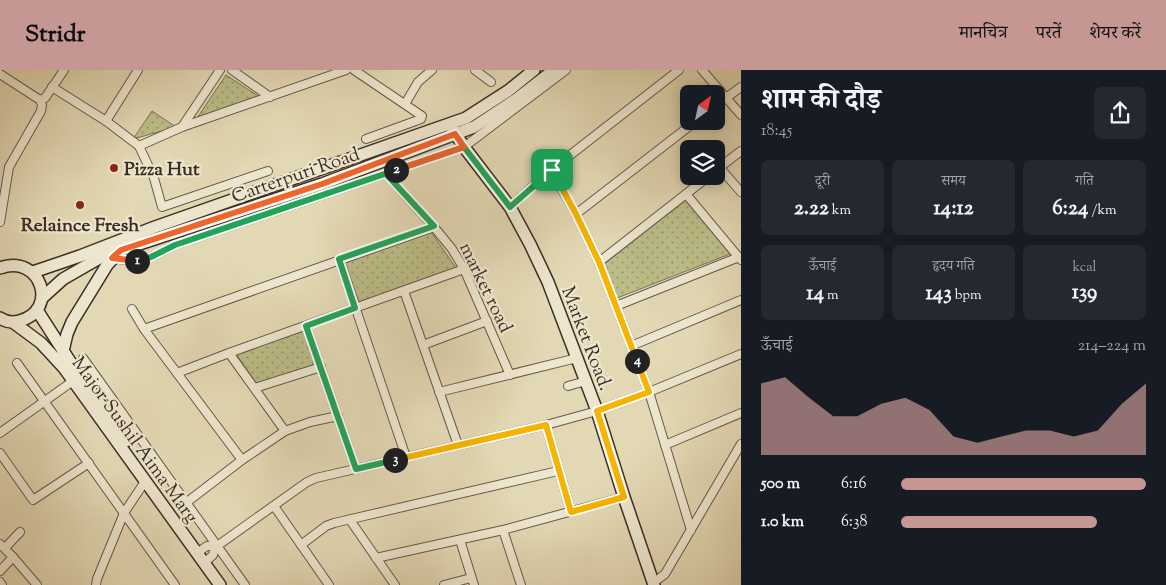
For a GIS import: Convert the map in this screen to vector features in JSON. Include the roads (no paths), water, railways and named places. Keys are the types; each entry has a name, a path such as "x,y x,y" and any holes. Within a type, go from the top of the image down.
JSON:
{"main road":[{"name":"Carterpuri Road","path":"33,272 97,250 155,226 176,221 466,118 534,70"},
{"name":"Carterpuri Road","path":"42,298 63,279 103,256 322,184 474,127 515,100 554,70"},
{"name":"Market Road.","path":"449,123 464,147 510,207 548,282 597,411 654,584"},
{"path":"63,351 72,322 112,258 121,250"},
{"path":"0,318 14,322 26,319 38,310 42,298 39,280 33,272 23,266 1,265"},
{"name":"Major Sushil Aima Marg","path":"38,310 63,351 199,551"},
{"name":"Major Sushil Aima Marg","path":"14,322 41,343 64,368 199,551 228,585"},
{"name":"Major Sushil Aima Marg","path":"207,561 220,585"}],"street":[{"path":"40,100 45,98 64,70"},
{"path":"106,120 138,70"},
{"path":"182,127 220,70"},
{"path":"232,70 270,97"},
{"path":"139,146 182,127 346,70"},
{"path":"354,70 422,116 421,119 366,139"},
{"path":"405,104 418,82 432,70"},
{"path":"475,70 491,82"},
{"path":"112,258 131,262 140,261 175,245 464,147 566,70"},
{"path":"510,207 552,170 679,70"},
{"path":"702,70 741,115"},
{"path":"0,74 40,100 42,105 41,111 9,166 0,222"},
{"path":"52,87 106,120 139,146 154,178 162,207 268,171"},
{"path":"726,98 741,87"},
{"path":"576,214 684,130"},
{"path":"725,164 741,151"},
{"path":"552,170 599,262 616,306 649,392 691,530"},
{"name":"market road","path":"386,174 434,226 452,249 464,269 510,375"},
{"path":"725,176 741,192"},
{"path":"599,262 698,185"},
{"path":"616,306 740,258 686,194"},
{"path":"144,330 434,226"},
{"path":"339,259 406,457"},
{"path":"178,373 464,269"},
{"path":"404,291 458,445"},
{"path":"631,346 741,300"},
{"path":"132,309 144,330 242,460"},
{"path":"422,345 486,321"},
{"path":"306,326 356,469"},
{"path":"229,353 286,431"},
{"path":"199,551 210,546 216,546 307,482 597,411 741,354"},
{"path":"83,358 245,585"},
{"path":"439,392 577,358"},
{"path":"17,363 175,585"},
{"path":"255,388 321,367"},
{"path":"2,429 74,381"},
{"path":"568,386 586,381"},
{"path":"665,444 741,413"},
{"path":"187,502 242,460 286,431 310,422 338,416"},
{"path":"546,425 571,512"},
{"path":"654,584 665,574 741,444"},
{"path":"0,453 33,500 89,463"},
{"path":"301,545 326,526 558,471"},
{"path":"96,585 124,513 146,480"},
{"path":"376,558 503,530 624,497"},
{"path":"274,506 329,585"},
{"path":"350,520 395,585"},
{"path":"503,530 521,585"},
{"path":"20,532 2,546 13,557 32,583"},
{"path":"444,585 472,581 460,540"},
{"path":"207,561 214,553 216,546"},
{"path":"0,571 13,557"}],"place":[{"name":"Pizza Hut","path":"114,168"},
{"name":"Relaince Fresh","path":"80,205"}]}
